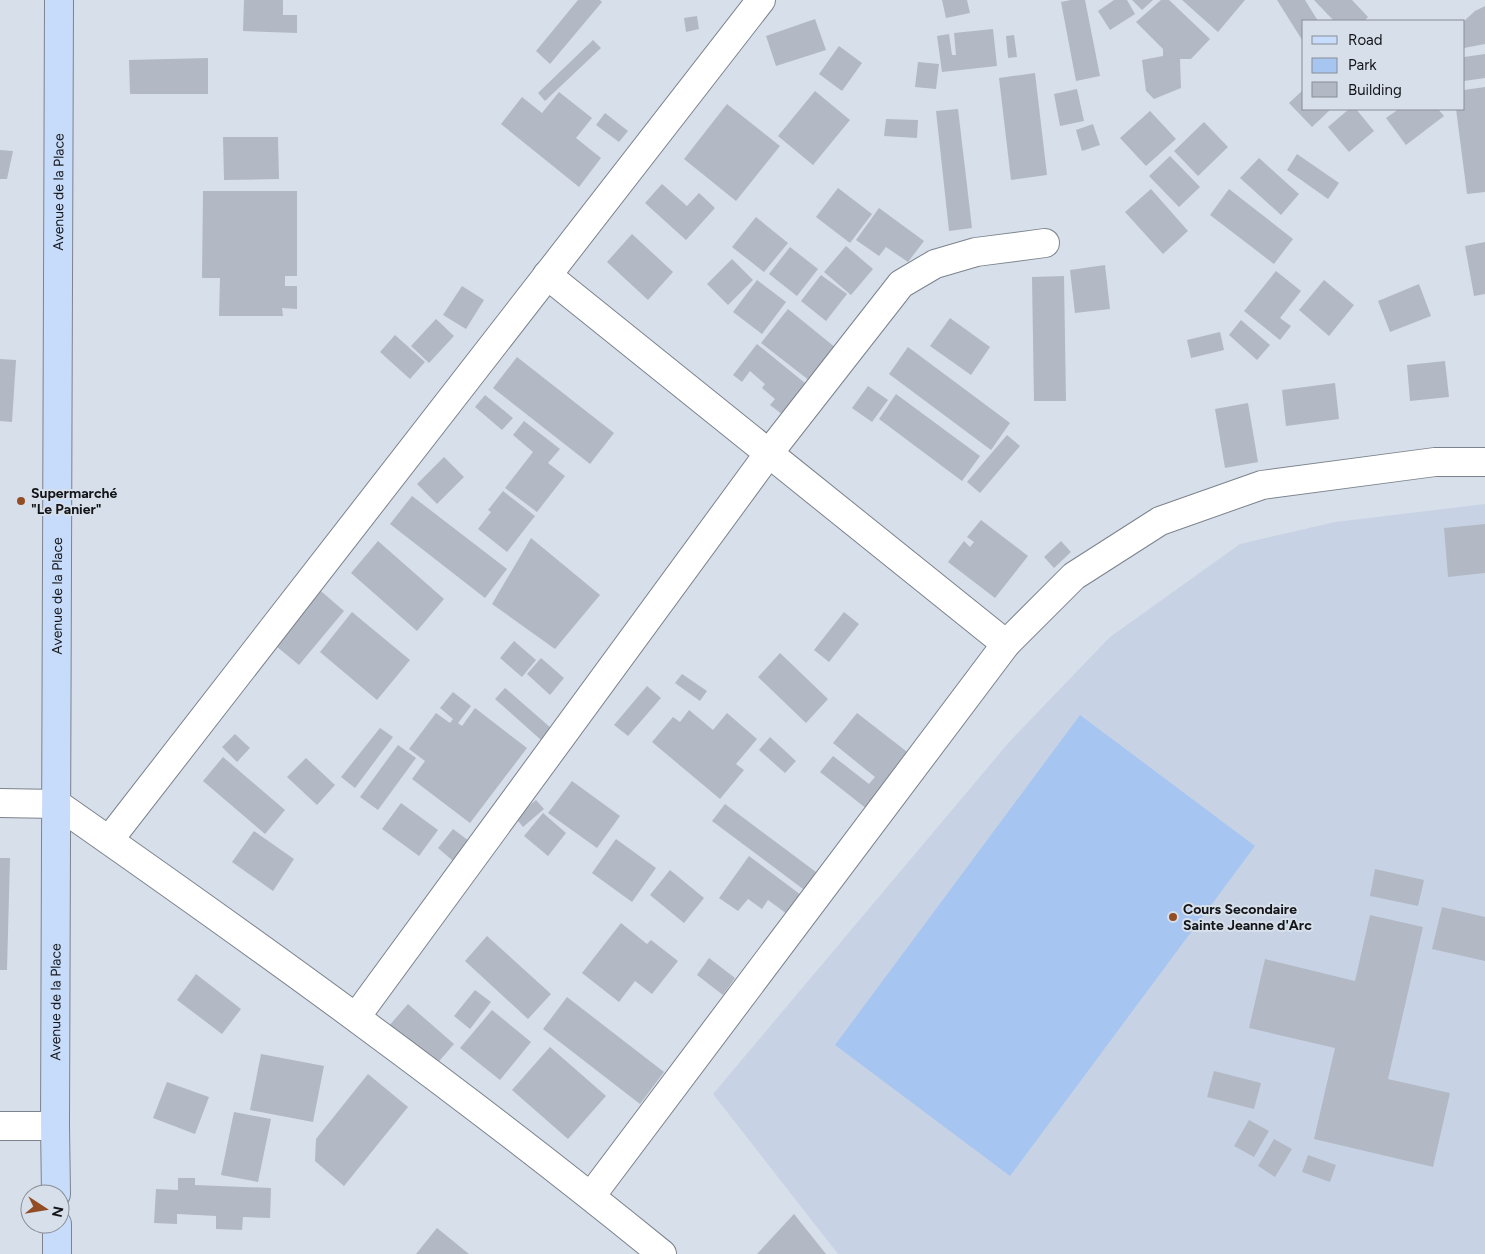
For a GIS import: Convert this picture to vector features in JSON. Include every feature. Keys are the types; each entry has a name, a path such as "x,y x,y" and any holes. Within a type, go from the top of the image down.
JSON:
{"street":[{"name":"Avenue de la Place","path":"56,1184 59,0"},
{"path":"109,840 761,0"},
{"path":"356,1017 769,453 901,284 935,264 976,252 1045,242"},
{"path":"547,274 1006,644"},
{"path":"591,1196 1006,644 1074,576 1160,521 1262,485 1435,462 1485,462"},
{"path":"0,803 57,804 356,1017 591,1196 662,1254"},
{"path":"0,1126 55,1126"},
{"path":"57,1234 57,1254"}],"shaded area":[{"name":"Cours Secondaire Sainte Jeanne d'Arc","path":"1485,504 1485,1254 838,1254 713,1094 1010,741 1110,637 1240,544 1335,522"}],"green space":[{"path":"1080,715 1255,846 1010,1176 835,1045"}],"building":[{"path":"244,0 283,0 283,15 297,15 297,33 243,31"},
{"path":"578,0 600,0 602,2 550,64 536,51"},
{"path":"942,0 967,0 970,13 946,18"},
{"path":"1085,0 1100,76 1076,81 1061,2"},
{"path":"1114,0 1127,0 1135,14 1110,30 1098,11"},
{"path":"1132,0 1153,0 1142,10"},
{"path":"1161,0 1169,0 1210,39 1191,59 1180,59 1181,88 1154,99 1146,91 1142,60 1163,56 1163,49 1136,22"},
{"path":"1182,0 1245,0 1218,32"},
{"path":"1277,0 1305,0 1317,20 1302,20 1302,40"},
{"path":"1314,0 1352,0 1368,17 1365,20 1333,20"},
{"path":"1485,6 1485,44 1465,48 1465,20 1475,11"},
{"path":"697,16 699,29 686,32 684,18"},
{"path":"815,19 826,50 776,66 766,36"},
{"path":"993,29 997,66 942,72 937,36 949,34 952,55 956,55 954,33"},
{"path":"1014,35 1017,57 1008,58 1006,36"},
{"path":"593,40 601,48 545,101 538,93"},
{"path":"839,46 862,63 842,91 819,74"},
{"path":"1485,54 1485,78 1465,81 1465,57"},
{"path":"208,58 208,94 130,94 129,60"},
{"path":"918,62 939,64 936,89 915,87"},
{"path":"1035,73 1047,175 1011,180 999,78"},
{"path":"1485,87 1485,192 1467,194 1456,110 1465,110 1465,90"},
{"path":"1077,89 1084,121 1060,126 1054,94"},
{"path":"815,91 850,120 813,165 778,136"},
{"path":"1302,91 1302,110 1330,110 1312,127 1289,103"},
{"path":"559,92 592,118 576,138 601,158 579,187 501,124 522,97 542,113"},
{"path":"727,104 780,146 736,201 684,159"},
{"path":"958,109 972,228 949,231 936,111"},
{"path":"1348,110 1357,110 1374,131 1349,152 1328,127"},
{"path":"1398,110 1439,110 1444,116 1406,145 1386,118"},
{"path":"1150,111 1176,139 1146,166 1120,138"},
{"path":"605,113 628,131 619,142 596,125"},
{"path":"886,119 918,120 917,138 884,136"},
{"path":"1204,122 1228,147 1198,176 1174,151"},
{"path":"1093,124 1100,145 1082,151 1076,130"},
{"path":"223,137 278,137 279,179 224,180"},
{"path":"0,150 13,151 7,179 0,179"},
{"path":"1297,154 1339,183 1328,199 1287,170"},
{"path":"1170,156 1200,187 1179,207 1149,176"},
{"path":"1259,158 1299,194 1281,215 1240,178"},
{"path":"662,184 687,206 699,193 715,208 686,240 645,203"},
{"path":"838,188 872,214 850,243 816,217"},
{"path":"1151,189 1188,231 1163,254 1125,212"},
{"path":"1229,189 1293,239 1274,264 1210,215"},
{"path":"203,191 297,191 297,276 285,276 285,286 297,286 297,309 282,308 283,316 219,316 220,278 202,278"},
{"path":"879,208 924,241 908,262 886,247 879,256 856,240"},
{"path":"756,217 788,243 764,272 732,247"},
{"path":"632,234 673,272 648,300 607,262"},
{"path":"1485,242 1485,294 1474,296 1465,246"},
{"path":"846,246 873,269 851,295 824,272"},
{"path":"790,247 818,269 797,296 769,274"},
{"path":"732,259 753,280 728,305 707,284"},
{"path":"1105,265 1110,309 1075,313 1070,270"},
{"path":"1276,271 1301,291 1280,318 1291,326 1280,340 1244,311"},
{"path":"821,275 847,294 826,321 801,301"},
{"path":"1064,276 1066,401 1034,401 1032,277"},
{"path":"757,280 786,302 762,334 733,312"},
{"path":"1324,280 1354,305 1329,336 1299,310"},
{"path":"1419,284 1431,316 1390,332 1378,301"},
{"path":"462,286 484,300 466,329 443,315"},
{"path":"788,309 836,348 810,381 761,343"},
{"path":"950,318 990,347 971,375 930,346"},
{"path":"436,319 454,336 429,363 411,346"},
{"path":"1241,320 1270,345 1257,360 1229,335"},
{"path":"1220,332 1224,350 1191,358 1187,340"},
{"path":"395,335 425,362 410,379 380,352"},
{"path":"757,344 811,388 787,418 770,405 775,399 762,388 765,384 750,371 742,382 733,375"},
{"path":"908,347 1010,423 991,450 889,374"},
{"path":"517,357 614,433 590,464 493,388"},
{"path":"0,359 16,360 12,422 0,421"},
{"path":"1445,361 1449,397 1410,401 1407,365"},
{"path":"1335,383 1339,419 1286,426 1282,390"},
{"path":"868,386 888,400 872,422 852,408"},
{"path":"896,394 980,456 962,481 879,419"},
{"path":"485,395 513,418 502,430 475,407"},
{"path":"1248,403 1258,462 1225,468 1215,409"},
{"path":"524,421 560,449 548,463 565,476 537,512 505,488 533,452 513,435"},
{"path":"1007,435 1020,446 980,493 967,482"},
{"path":"444,457 464,477 437,504 417,484"},
{"path":"503,491 535,516 507,552 478,529 491,512 488,510"},
{"path":"412,496 507,569 485,598 390,524"},
{"path":"981,520 1028,556 995,598 948,562 964,541 970,547 974,542 967,537"},
{"path":"1485,524 1485,573 1448,577 1444,528"},
{"path":"531,538 600,595 555,649 492,604"},
{"path":"378,541 444,599 417,631 351,573"},
{"path":"1061,541 1071,552 1054,568 1044,557"},
{"path":"315,586 344,611 299,665 270,641"},
{"path":"352,612 410,660 377,700 320,652"},
{"path":"844,612 859,624 829,662 814,650"},
{"path":"514,641 536,660 522,677 500,658"},
{"path":"780,653 828,699 806,723 758,677"},
{"path":"541,658 564,678 550,695 527,674"},
{"path":"682,674 707,691 700,701 675,683"},
{"path":"647,686 661,698 628,736 614,725"},
{"path":"505,688 551,728 541,740 495,699"},
{"path":"453,692 471,706 458,723 462,726 475,708 527,748 470,823 412,779 425,761 409,749 436,713 450,723 453,719 440,708"},
{"path":"689,710 713,730 727,713 757,739 736,764 744,770 720,799 652,742 673,717 680,722"},
{"path":"857,713 915,758 872,813 820,772 833,756 869,784 875,777 833,743"},
{"path":"380,728 393,737 355,788 341,777"},
{"path":"235,734 250,748 237,762 222,747"},
{"path":"770,737 796,761 785,773 759,750"},
{"path":"398,745 416,758 378,810 360,797"},
{"path":"223,757 285,810 265,834 203,781"},
{"path":"306,758 335,785 317,805 287,777"},
{"path":"572,781 620,816 597,848 548,813"},
{"path":"536,800 544,809 523,827 515,817"},
{"path":"401,803 438,830 419,856 382,829"},
{"path":"725,804 820,875 807,892 712,821"},
{"path":"543,813 566,833 548,856 524,836"},
{"path":"453,829 469,841 453,861 438,848"},
{"path":"254,831 294,859 273,891 232,862"},
{"path":"616,839 656,868 632,902 592,873"},
{"path":"749,856 801,895 787,914 768,900 762,909 748,899 738,911 719,898"},
{"path":"0,858 10,858 7,970 0,970"},
{"path":"1375,869 1424,880 1418,906 1370,896"},
{"path":"670,870 704,898 684,923 650,895"},
{"path":"1442,907 1485,917 1485,961 1432,949"},
{"path":"1370,915 1423,927 1388,1079 1450,1093 1433,1167 1314,1139 1335,1048 1249,1028 1265,959 1355,981"},
{"path":"621,923 647,944 651,940 678,961 652,994 635,981 619,1002 582,973"},
{"path":"487,936 551,994 528,1019 465,961"},
{"path":"709,958 735,978 723,995 697,975"},
{"path":"196,974 241,1009 222,1034 177,1000"},
{"path":"475,990 491,1002 470,1029 454,1016"},
{"path":"567,997 664,1072 640,1104 543,1029"},
{"path":"408,1004 454,1044 434,1067 388,1027"},
{"path":"492,1010 531,1042 500,1080 460,1048"},
{"path":"550,1047 606,1096 568,1139 512,1090"},
{"path":"261,1054 324,1066 313,1122 250,1110"},
{"path":"1214,1071 1261,1083 1254,1109 1207,1097"},
{"path":"368,1074 408,1107 344,1186 315,1161 316,1139"},
{"path":"167,1082 209,1097 195,1134 153,1118"},
{"path":"234,1112 271,1119 258,1182 221,1175"},
{"path":"1249,1120 1269,1131 1254,1157 1234,1146"},
{"path":"1274,1139 1292,1149 1275,1177 1258,1166"},
{"path":"1308,1155 1336,1165 1330,1182 1302,1172"},
{"path":"178,1178 195,1178 195,1185 271,1188 270,1218 243,1217 242,1230 216,1229 216,1216 177,1214 177,1224 154,1223 156,1189 178,1190"},
{"path":"794,1214 826,1254 757,1254"},
{"path":"437,1228 469,1254 416,1254"}],"place":[{"name":"Supermarché \"Le Panier\"","path":"21,501"},
{"name":"Cours Secondaire Sainte Jeanne d'Arc","path":"1173,917"}]}
